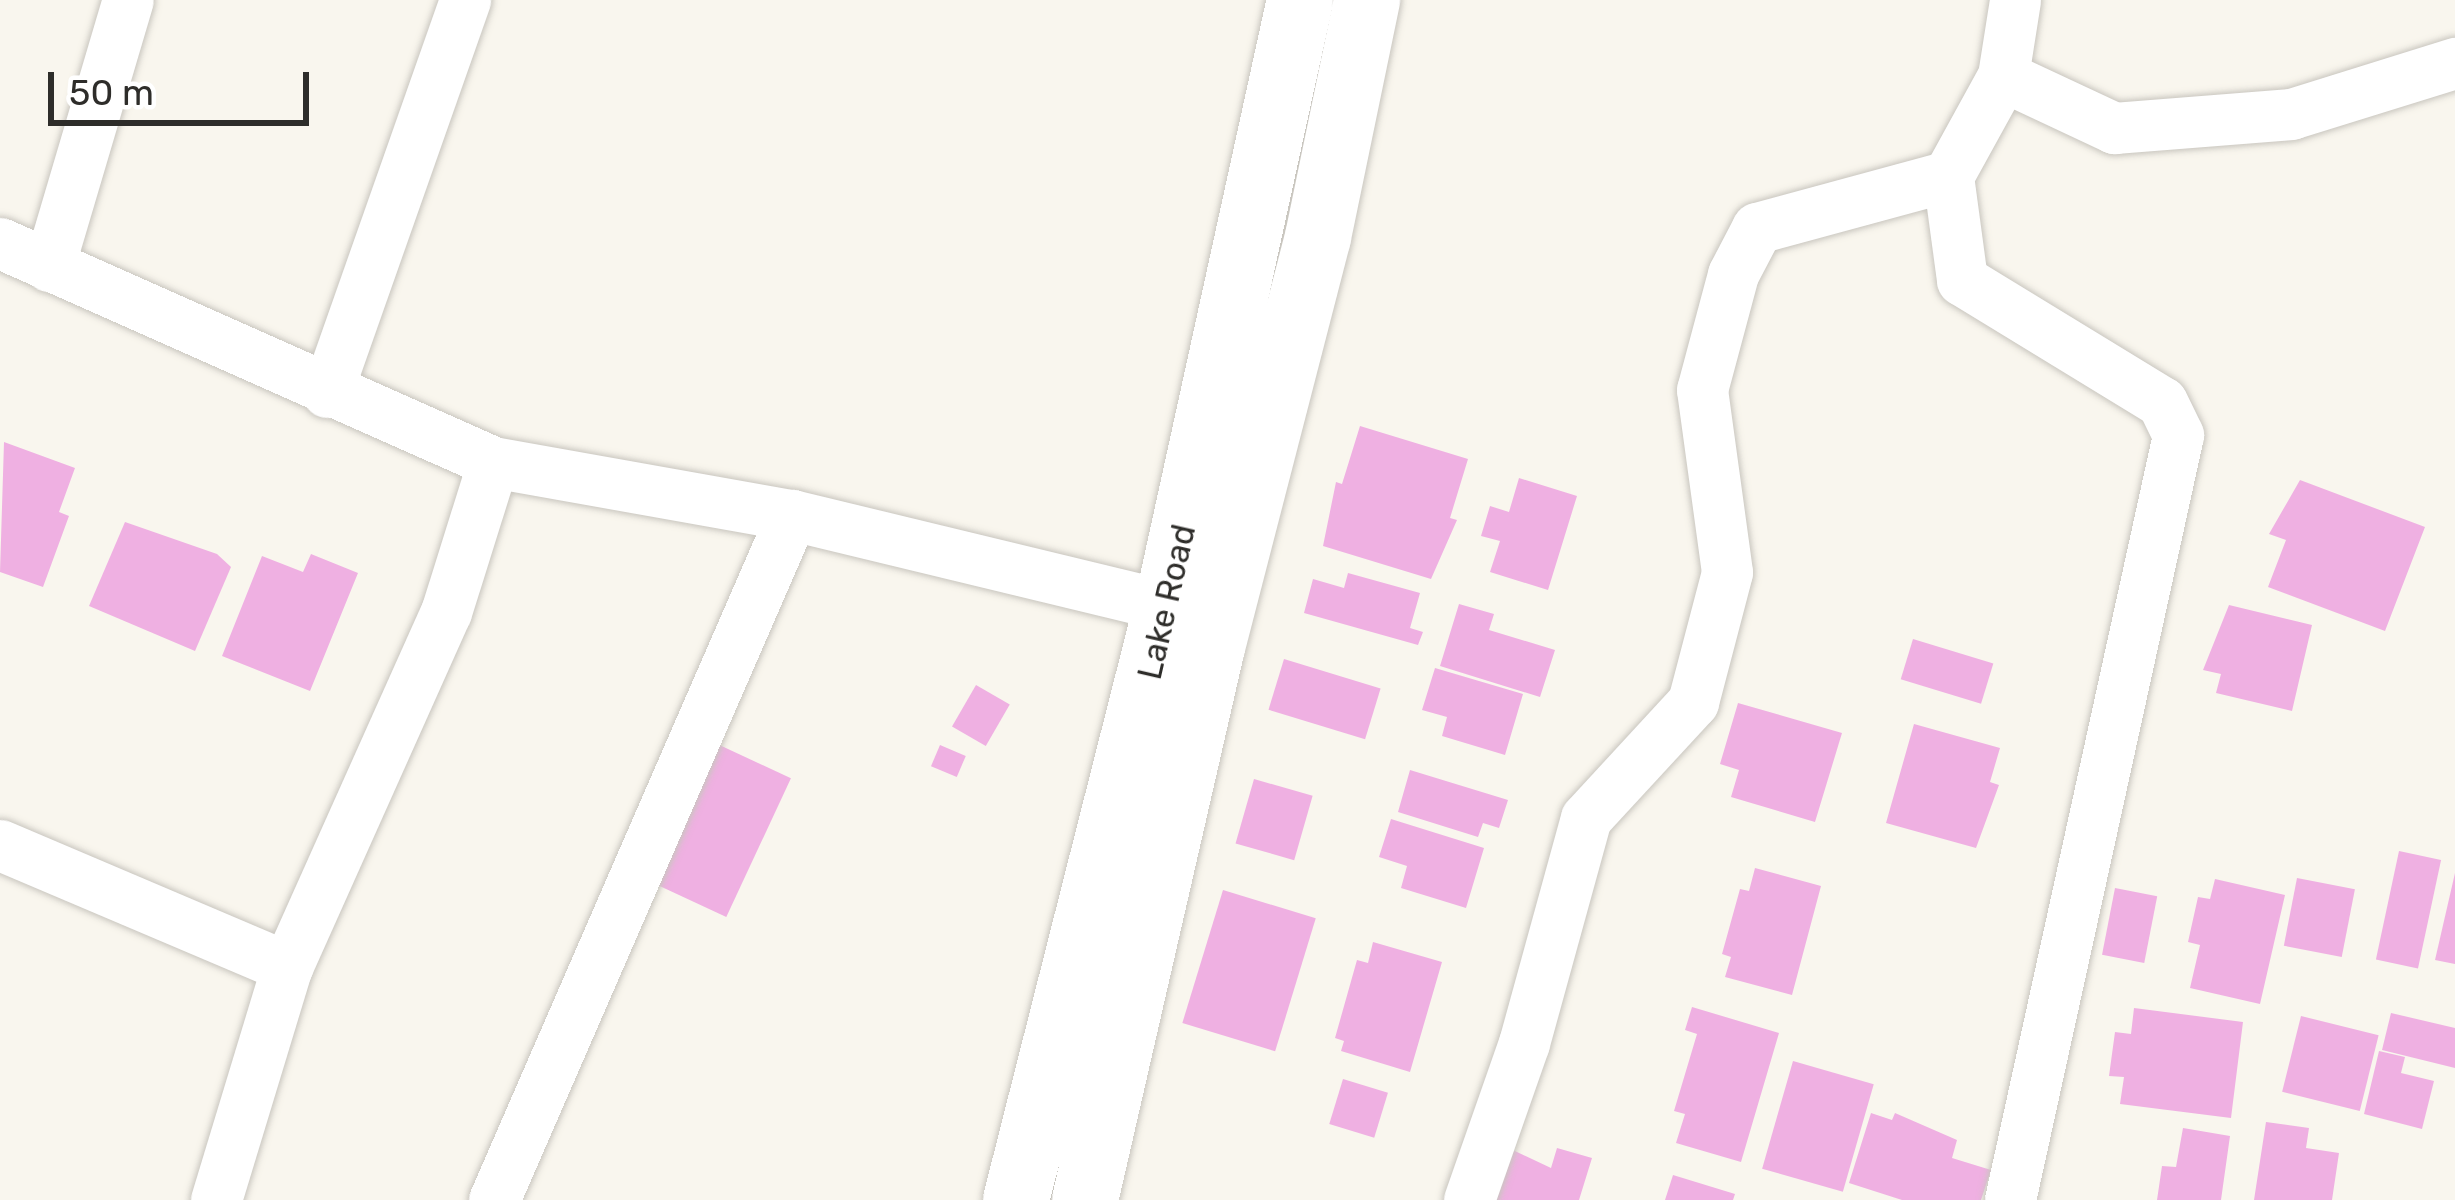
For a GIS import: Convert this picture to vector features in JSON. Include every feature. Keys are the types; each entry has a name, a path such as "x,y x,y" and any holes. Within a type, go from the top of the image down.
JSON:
{"main road":[{"name":"Lake Road","path":"1016,1200 1167,607 1300,0"},
{"name":"Lake Road","path":"1085,1200 1212,647 1318,237 1367,0"}],"street":[{"path":"49,266 128,0"},
{"path":"327,392 465,0"},
{"path":"2010,1200 2178,435 2162,402 1962,280 1948,176 2003,76 2015,0"},
{"path":"2003,76 2114,128 2290,114 2455,63"},
{"path":"1468,1200 1524,1042 1586,818 1693,701 1727,572 1702,390 1733,274 1756,229 1948,176"},
{"path":"0,242 327,392 493,462 792,515 1167,607"},
{"path":"216,1200 287,967 446,612 493,462"},
{"path":"494,1200 792,515"},
{"path":"0,845 287,967"}],"building":[{"path":"1360,426 1468,459 1450,518 1457,520 1431,579 1323,546 1336,482 1342,484"},
{"path":"4,442 75,468 59,512 69,516 43,587 0,572"},
{"path":"1519,478 1577,496 1548,590 1490,572 1500,541 1481,536 1490,506 1509,512"},
{"path":"2300,480 2425,527 2385,631 2268,587 2286,540 2269,534"},
{"path":"125,522 217,554 231,567 195,651 89,606"},
{"path":"311,554 358,573 310,691 222,656 262,556 303,572"},
{"path":"1348,573 1420,593 1410,628 1423,632 1418,645 1304,613 1313,579 1344,588"},
{"path":"1459,604 1494,614 1489,630 1555,650 1540,697 1440,666"},
{"path":"2229,605 2312,625 2292,711 2216,693 2221,674 2203,670"},
{"path":"1913,639 1993,664 1981,704 1901,679"},
{"path":"1284,659 1381,689 1365,739 1269,710"},
{"path":"1435,668 1523,694 1505,755 1442,736 1447,717 1422,710"},
{"path":"976,685 1010,704 986,746 952,727"},
{"path":"1738,703 1842,733 1815,822 1731,797 1739,770 1720,764"},
{"path":"1914,724 2000,748 1990,782 1999,785 1976,848 1886,823"},
{"path":"713,742 791,778 726,917 648,881"},
{"path":"940,745 966,756 957,777 931,766"},
{"path":"1410,770 1508,800 1499,828 1483,823 1478,837 1398,812"},
{"path":"1254,779 1313,796 1294,860 1236,843"},
{"path":"1391,819 1484,848 1466,908 1401,888 1407,866 1379,857"},
{"path":"2399,851 2441,860 2418,969 2376,960"},
{"path":"1755,868 1821,886 1792,995 1725,977 1731,957 1722,954 1740,889 1749,891"},
{"path":"2455,873 2455,964 2435,960"},
{"path":"2297,878 2355,889 2342,957 2284,946"},
{"path":"2215,879 2285,895 2260,1004 2190,988 2200,945 2188,942 2198,897 2210,899"},
{"path":"2115,888 2157,896 2144,963 2102,955"},
{"path":"1223,890 1316,918 1275,1051 1182,1023"},
{"path":"1373,942 1442,962 1410,1072 1341,1051 1344,1041 1335,1038 1357,960 1368,963"},
{"path":"1692,1007 1779,1033 1741,1162 1676,1143 1685,1114 1674,1111 1697,1034 1685,1030"},
{"path":"2134,1008 2243,1022 2231,1118 2120,1104 2124,1077 2109,1076 2115,1032 2131,1034"},
{"path":"2391,1013 2455,1028 2455,1068 2382,1050"},
{"path":"2301,1016 2379,1035 2360,1111 2282,1092"},
{"path":"2379,1051 2405,1057 2401,1073 2434,1081 2422,1129 2364,1114"},
{"path":"1793,1061 1874,1084 1843,1192 1762,1169"},
{"path":"1343,1079 1388,1093 1374,1138 1329,1124"},
{"path":"1871,1113 1892,1120 1895,1113 1957,1140 1952,1158 1991,1170 1981,1200 1902,1200 1849,1183"},
{"path":"2266,1122 2309,1128 2306,1148 2339,1153 2332,1200 2254,1200"},
{"path":"2183,1128 2230,1136 2221,1200 2157,1200 2162,1166 2176,1167"},
{"path":"1500,1144 1551,1168 1557,1148 1592,1158 1579,1200 1484,1200"},
{"path":"1673,1175 1735,1194 1733,1200 1665,1200"}]}
